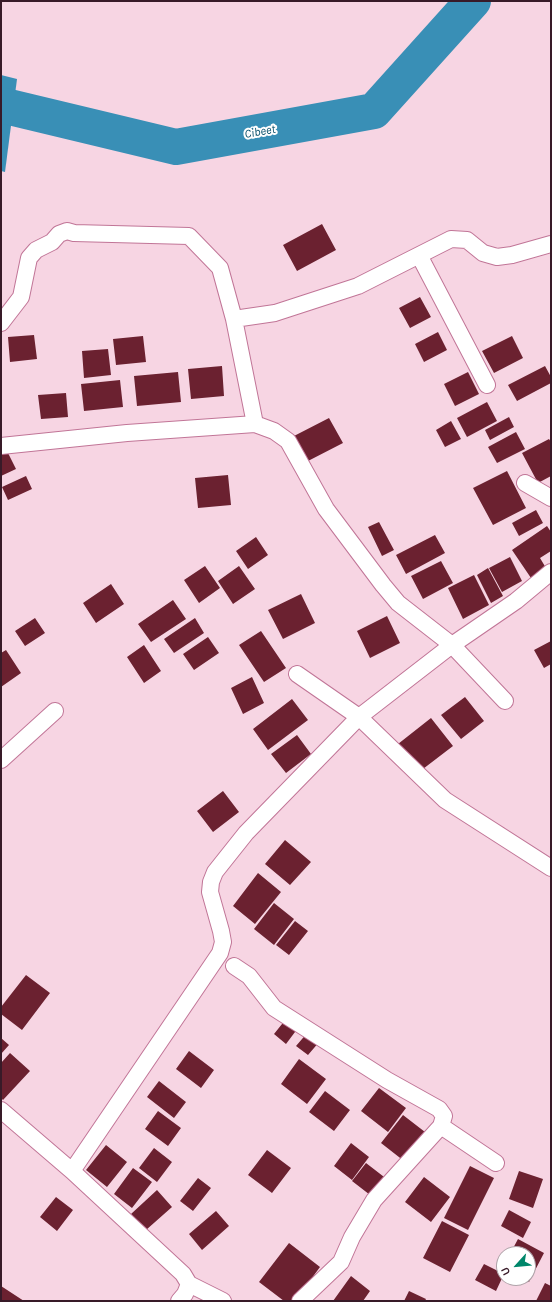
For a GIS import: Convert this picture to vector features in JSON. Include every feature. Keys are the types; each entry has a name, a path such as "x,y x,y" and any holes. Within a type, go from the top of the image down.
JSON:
{"street":[{"path":"1,323 21,297 29,258 36,250 52,242 59,234 67,231 74,233 189,236 220,268 234,319 255,424"},
{"path":"234,319 275,313 358,286 420,257 451,239 467,240 483,253 497,257 512,255 551,244"},
{"path":"420,257 487,385"},
{"path":"1,446 127,433 255,424 274,431 288,441 326,509 382,586 398,603 452,646 505,701"},
{"path":"525,483 551,498"},
{"path":"72,1171 220,953 223,942 210,892 210,882 215,872 246,833 359,717 452,646 516,601 551,572"},
{"path":"297,674 359,717 445,800 551,868"},
{"path":"1,760 56,711"},
{"path":"234,966 249,976 274,1008 387,1080 439,1109 444,1116 441,1126 374,1200 352,1237 341,1262 300,1301"},
{"path":"1,1110 72,1171 183,1274 188,1284 223,1301"},
{"path":"441,1126 496,1163"},
{"path":"179,1301 185,1294 188,1284"}],"water":[{"path":"1,75 17,79 5,172 1,171"}],"building":[{"path":"322,224 336,250 297,271 283,245"},
{"path":"420,297 431,317 410,328 399,308"},
{"path":"438,332 447,350 424,362 415,344"},
{"path":"34,335 37,359 10,362 8,337"},
{"path":"143,336 146,362 116,365 113,339"},
{"path":"512,336 523,358 494,373 482,351"},
{"path":"108,349 111,375 84,378 82,351"},
{"path":"222,366 224,396 191,399 188,369"},
{"path":"545,366 551,377 551,383 517,401 508,385"},
{"path":"178,372 181,402 137,406 134,376"},
{"path":"468,372 479,394 455,406 444,384"},
{"path":"120,380 123,407 84,411 81,384"},
{"path":"66,393 68,417 41,419 38,395"},
{"path":"487,402 497,421 467,437 457,418"},
{"path":"509,417 514,427 490,440 485,430"},
{"path":"329,418 343,443 308,461 294,436"},
{"path":"451,421 461,439 445,447 436,430"},
{"path":"516,432 525,449 497,463 488,447"},
{"path":"549,439 551,442 551,476 538,483 522,453"},
{"path":"6,449 16,469 1,476 1,451"},
{"path":"507,471 526,508 493,525 473,488"},
{"path":"228,475 231,505 198,508 195,478"},
{"path":"26,476 32,489 8,500 2,487"},
{"path":"536,510 543,523 519,536 512,523"},
{"path":"379,522 394,550 382,556 368,527"},
{"path":"547,526 551,532 551,551 540,558 546,568 531,578 512,550"},
{"path":"435,535 445,553 406,574 396,555"},
{"path":"256,537 268,555 248,569 236,551"},
{"path":"510,557 522,581 502,592 489,568"},
{"path":"441,561 453,583 423,599 411,576"},
{"path":"205,566 220,588 199,603 184,580"},
{"path":"239,566 255,589 233,604 218,581"},
{"path":"488,568 503,596 491,603 477,575"},
{"path":"474,575 489,605 463,619 448,588"},
{"path":"111,584 124,604 96,623 83,603"},
{"path":"301,594 315,623 283,639 268,610"},
{"path":"173,600 186,619 151,642 138,624"},
{"path":"387,616 400,643 370,658 357,631"},
{"path":"35,618 45,633 25,646 15,631"},
{"path":"195,618 204,633 174,653 164,639"},
{"path":"261,631 286,668 264,682 239,645"},
{"path":"208,637 219,653 194,670 183,654"},
{"path":"551,641 551,664 544,668 534,650"},
{"path":"144,645 161,671 144,683 127,657"},
{"path":"6,650 21,673 1,687 1,653"},
{"path":"252,677 264,703 243,714 231,688"},
{"path":"465,697 484,721 461,739 441,715"},
{"path":"292,699 308,720 268,750 253,729"},
{"path":"431,718 453,746 419,772 398,744"},
{"path":"297,735 311,754 286,773 271,754"},
{"path":"223,791 239,812 213,832 197,811"},
{"path":"285,840 311,862 290,885 265,864"},
{"path":"258,873 281,892 255,924 233,906"},
{"path":"274,903 294,919 274,945 254,929"},
{"path":"295,921 308,931 289,955 276,945"},
{"path":"26,975 50,993 22,1030 1,1014 1,1007"},
{"path":"286,1019 298,1028 286,1044 274,1034"},
{"path":"308,1032 320,1041 308,1055 296,1046"},
{"path":"1,1038 9,1045 1,1054"},
{"path":"189,1051 214,1070 201,1088 176,1069"},
{"path":"10,1053 30,1071 3,1100 1,1098 1,1063"},
{"path":"299,1059 326,1079 307,1104 281,1084"},
{"path":"159,1081 186,1102 174,1118 147,1097"},
{"path":"379,1088 406,1108 388,1132 361,1111"},
{"path":"325,1091 350,1110 334,1131 309,1112"},
{"path":"158,1111 181,1128 168,1146 145,1129"},
{"path":"403,1115 425,1132 404,1161 381,1143"},
{"path":"351,1143 369,1157 352,1180 334,1166"},
{"path":"106,1145 127,1162 107,1187 86,1170"},
{"path":"154,1148 172,1162 157,1182 139,1168"},
{"path":"267,1150 291,1168 272,1193 248,1175"},
{"path":"366,1163 388,1180 374,1198 352,1181"},
{"path":"470,1166 494,1178 468,1230 444,1218"},
{"path":"133,1168 152,1182 132,1208 114,1194"},
{"path":"519,1171 543,1179 533,1208 509,1199"},
{"path":"424,1177 450,1197 431,1222 405,1202"},
{"path":"198,1178 211,1188 193,1211 180,1201"},
{"path":"157,1190 172,1207 146,1230 131,1214"},
{"path":"56,1197 73,1210 57,1231 40,1217"},
{"path":"509,1210 531,1222 523,1238 501,1226"},
{"path":"216,1211 229,1226 202,1250 189,1234"},
{"path":"442,1221 469,1235 450,1272 423,1258"},
{"path":"518,1239 531,1246 514,1246"},
{"path":"289,1243 320,1267 295,1301 284,1301 259,1282"},
{"path":"536,1249 544,1253 536,1268"},
{"path":"484,1264 496,1270 496,1286 498,1286 496,1291 475,1280"},
{"path":"351,1276 370,1291 363,1301 333,1301"},
{"path":"545,1283 551,1286 551,1301 536,1301"},
{"path":"1,1286 24,1301 1,1301"},
{"path":"409,1291 426,1299 425,1301 404,1301"}],"waterway":[{"name":"Cibeet","path":"1,105 176,147 374,111 473,1"}]}
